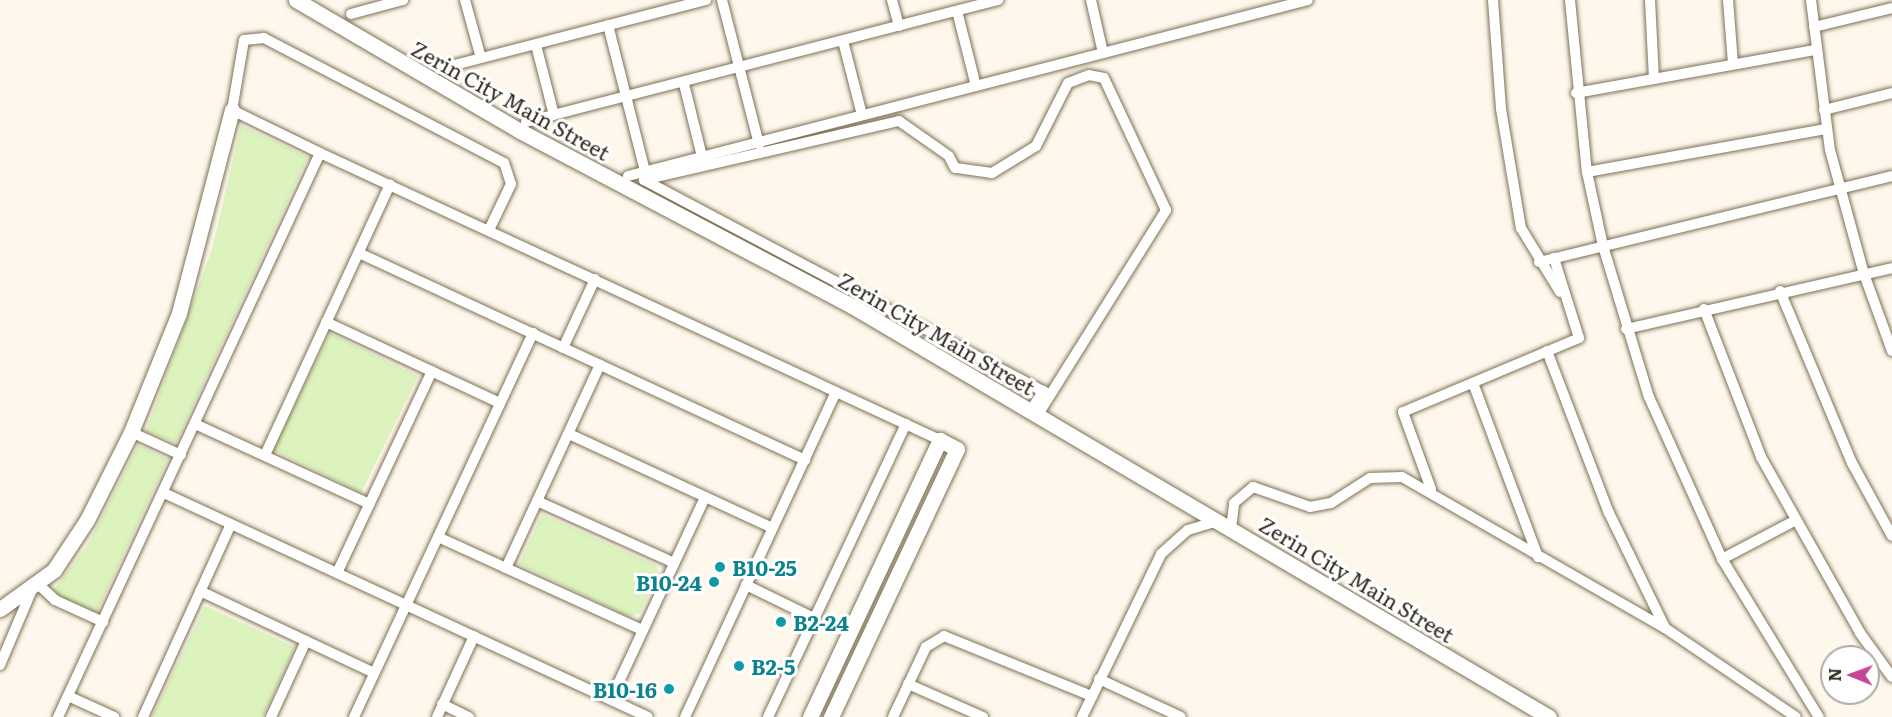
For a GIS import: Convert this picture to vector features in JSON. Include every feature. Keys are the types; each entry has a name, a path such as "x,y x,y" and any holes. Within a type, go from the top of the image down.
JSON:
{"street":[{"name":"Zerin City Main Street","path":"296,0 520,131 797,276 1549,717"},
{"path":"351,14 403,0"},
{"path":"465,0 481,58"},
{"path":"439,69 608,25 663,5 706,0"},
{"path":"722,0 759,144"},
{"path":"892,0 899,26"},
{"path":"526,122 739,70 999,0"},
{"path":"1091,0 1103,53"},
{"path":"627,176 759,144 862,115 1308,0"},
{"path":"1493,0 1506,142 1521,228 1539,262 1567,302"},
{"path":"1570,0 1576,93 1587,172 1603,246 1626,329 1687,487 1722,559 1819,717"},
{"path":"1650,0 1654,78"},
{"path":"1728,0 1733,64"},
{"path":"1811,0 1824,110 1839,188 1863,274 1892,351"},
{"path":"1814,27 1892,8"},
{"path":"957,11 976,86"},
{"path":"608,25 645,171"},
{"path":"0,665 35,588 77,537 131,432 179,313 232,110 241,46 248,36 264,38 504,163 511,184 489,230"},
{"path":"843,41 862,115"},
{"path":"536,45 554,115"},
{"path":"1576,93 1816,50"},
{"path":"1034,414 1166,210 1104,78 1089,75 1068,83 1036,146 992,173 954,168 949,156 899,121 644,180 1046,393"},
{"path":"684,84 702,157"},
{"path":"1824,110 1892,93"},
{"path":"232,110 957,449 831,717"},
{"path":"1587,172 1827,129"},
{"path":"58,717 320,153"},
{"path":"1539,262 1892,176"},
{"path":"265,455 390,184"},
{"path":"359,253 805,460"},
{"path":"1431,489 1403,412 1579,338 1554,258"},
{"path":"1626,329 1780,291 1892,268"},
{"path":"564,348 595,279"},
{"path":"1780,291 1852,463 1892,536"},
{"path":"1704,309 1729,383 1794,521 1892,677"},
{"path":"326,322 500,403"},
{"path":"354,717 533,333"},
{"path":"1547,351 1605,504 1665,628"},
{"path":"506,568 600,365"},
{"path":"337,573 432,372"},
{"path":"1473,383 1538,557"},
{"path":"684,717 836,392"},
{"path":"195,424 370,504"},
{"path":"768,717 906,424"},
{"path":"131,432 181,455"},
{"path":"569,434 772,528"},
{"path":"810,717 940,440"},
{"path":"1082,717 1161,554 1188,530 1224,525 1234,503 1253,487 1310,507 1331,503 1380,474 1431,489 1538,557 1665,628 1796,717"},
{"path":"164,493 648,717"},
{"path":"611,699 705,497"},
{"path":"537,501 674,563"},
{"path":"1722,559 1794,521"},
{"path":"143,717 231,524"},
{"path":"438,537 642,630"},
{"path":"746,585 814,618"},
{"path":"0,609 35,588"},
{"path":"35,588 103,622"},
{"path":"200,591 374,673"},
{"path":"437,717 474,636"},
{"path":"893,717 931,642 951,636 1092,696"},
{"path":"271,717 306,641"},
{"path":"1099,679 1181,717"},
{"path":"908,684 983,717"},
{"path":"68,696 114,717"},
{"path":"442,704 469,717"}],"green space":[{"path":"241,125 308,157 176,443 146,431 212,249"},
{"path":"330,333 418,376 361,493 273,450"},
{"path":"138,445 168,459 96,614 51,593 88,544"},
{"path":"542,514 656,565 659,574 640,613 629,617 519,564"},
{"path":"205,606 295,647 263,717 152,717"}],"place":[{"name":"B10-25","path":"720,567"},
{"name":"B10-24","path":"714,582"},
{"name":"B2-24","path":"781,622"},
{"name":"B2-5","path":"739,666"},
{"name":"B10-16","path":"669,689"}]}
